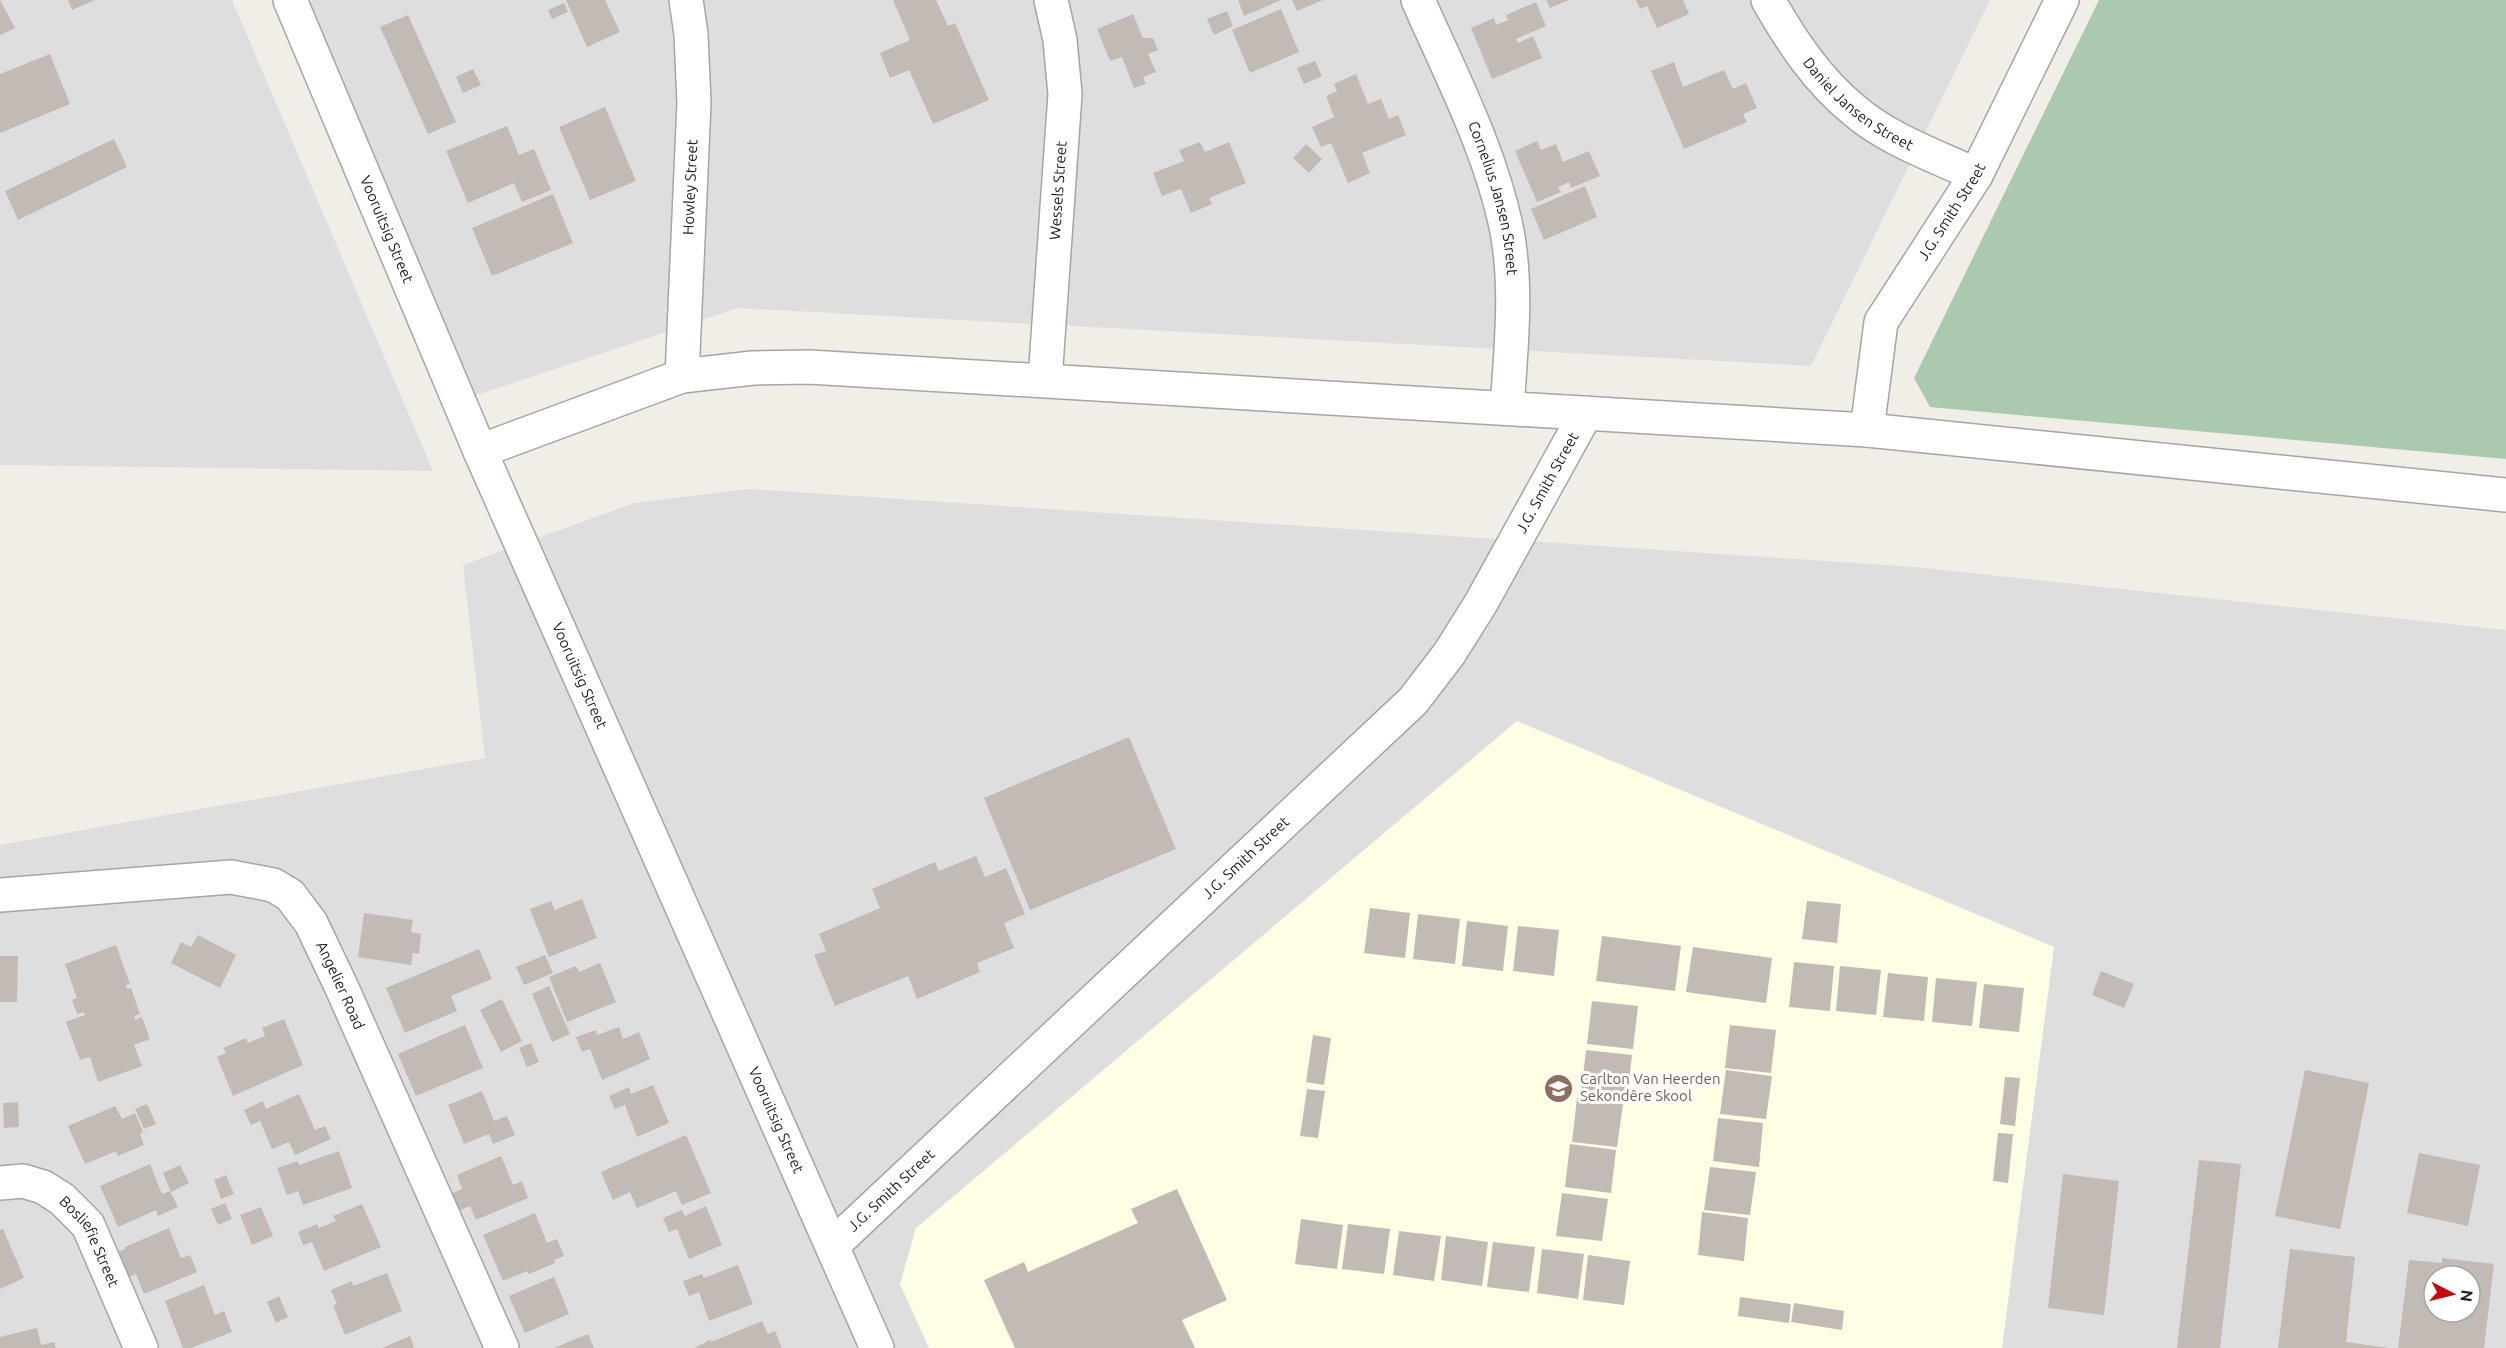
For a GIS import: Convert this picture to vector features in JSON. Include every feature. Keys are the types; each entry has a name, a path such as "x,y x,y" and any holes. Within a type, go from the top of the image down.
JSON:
{"street":[{"name":"Vooruitsig Street","path":"290,0 480,451 877,1348"},
{"name":"Howley Street","path":"682,376 694,103 691,34 686,0"},
{"name":"Wessels Street","path":"1046,380 1065,94 1060,40 1051,0"},
{"name":"Cornelius Jansen Street","path":"1418,0 1488,161 1506,227 1512,288 1508,408"},
{"name":"Daniel Jansen Street","path":"1768,0 1792,43 1817,74 1856,112 1897,137 1976,175"},
{"name":"J.G. Smith Street","path":"1867,430 1881,322 1976,175 2062,0"},
{"path":"480,451 682,376 753,368 809,367 1867,430 2506,495"},
{"name":"J.G. Smith Street","path":"833,1245 1413,701 1449,654 1481,603 1586,413"},
{"name":"Angelier Road","path":"0,895 231,876 273,885 290,895 311,923 341,986 502,1348"},
{"name":"Bosliefie Street","path":"0,1183 23,1181 42,1187 62,1199 88,1225 141,1348"}],"shaded area":[{"path":"0,0 232,0 433,471 0,465"},
{"path":"305,0 1990,0 1811,366 738,308 473,396"},
{"path":"2099,0 2506,0 2506,459 1930,407 1914,378"},
{"path":"749,489 1915,567 2506,630 2506,1348 0,1348 0,845 485,758 463,565 634,503"},
{"name":"Carlton Van Heerden Sekondêre Skool","path":"1517,721 2054,947 2002,1348 929,1348 900,1284 916,1228"}],"building":[{"path":"0,0 15,28 0,35"},
{"path":"68,0 95,0 72,10"},
{"path":"566,0 605,0 620,32 587,47"},
{"path":"893,0 936,0 948,26 955,23 989,100 933,124 909,70 890,78 880,53 910,40"},
{"path":"1238,0 1281,0 1244,16"},
{"path":"1292,0 1323,0 1297,11"},
{"path":"1546,0 1569,0 1550,8"},
{"path":"1636,0 1683,0 1689,14 1657,28 1647,6 1640,9"},
{"path":"1536,2 1546,26 1516,39 1518,43 1533,36 1542,58 1492,79 1471,28 1494,18 1496,25 1508,20 1506,15"},
{"path":"564,3 568,12 552,19 548,10"},
{"path":"1281,9 1299,52 1250,73 1232,30"},
{"path":"1227,11 1233,26 1214,35 1207,19"},
{"path":"1133,14 1143,38 1153,38 1158,50 1148,54 1156,72 1143,77 1146,84 1134,88 1122,57 1110,61 1097,29"},
{"path":"408,15 456,122 428,134 380,27"},
{"path":"50,54 70,104 0,133 0,74"},
{"path":"1315,61 1322,76 1304,84 1297,68"},
{"path":"1674,62 1683,87 1724,70 1733,89 1746,83 1757,108 1743,114 1747,122 1684,149 1651,71"},
{"path":"473,69 481,85 463,93 456,77"},
{"path":"1356,74 1368,104 1381,99 1389,119 1398,115 1406,135 1362,153 1370,173 1348,183 1331,143 1321,147 1312,127 1334,117 1326,96 1337,91 1334,84"},
{"path":"605,107 636,181 590,200 559,127"},
{"path":"507,126 519,155 534,149 551,190 522,202 514,183 468,203 446,151"},
{"path":"114,139 127,167 18,220 5,191"},
{"path":"1537,141 1541,150 1556,144 1563,162 1589,151 1600,176 1571,188 1569,182 1558,187 1561,192 1537,202 1515,151"},
{"path":"1200,142 1205,152 1229,142 1246,183 1209,198 1212,204 1191,213 1181,189 1162,196 1153,173 1184,161 1179,150"},
{"path":"1306,144 1322,159 1309,173 1293,158"},
{"path":"1585,186 1597,217 1544,240 1531,209"},
{"path":"553,194 573,243 492,276 472,228"},
{"path":"1129,737 1176,849 1030,910 984,798"},
{"path":"976,856 985,877 1006,868 1025,914 1004,923 1014,948 977,963 980,972 917,999 908,976 835,1006 814,955 826,951 819,934 880,908 872,889 935,862 939,871"},
{"path":"582,899 597,938 549,957 530,909 551,901 555,910"},
{"path":"1807,901 1841,904 1837,943 1802,939"},
{"path":"1370,908 1410,913 1405,958 1364,953"},
{"path":"364,913 413,920 411,932 421,934 419,954 413,953 411,965 358,957"},
{"path":"1418,914 1460,919 1455,964 1413,959"},
{"path":"1467,921 1508,926 1503,971 1462,966"},
{"path":"1518,926 1559,930 1554,976 1513,971"},
{"path":"198,935 236,955 220,988 171,963 181,942 191,947"},
{"path":"1602,936 1681,946 1675,991 1596,981"},
{"path":"116,945 130,984 126,985 127,989 131,988 140,1014 134,1016 135,1020 142,1017 150,1039 134,1045 142,1066 98,1082 90,1057 80,1060 66,1022 85,1015 84,1012 77,1014 72,1000 77,998 65,964"},
{"path":"1693,947 1772,958 1766,1003 1686,992"},
{"path":"479,949 492,979 451,996 457,1011 405,1033 386,988"},
{"path":"545,955 553,973 524,985 516,967"},
{"path":"0,956 18,956 17,1002 0,1002"},
{"path":"1794,962 1834,966 1830,1011 1789,1007"},
{"path":"600,963 616,1002 567,1022 549,977 576,966 579,972"},
{"path":"1840,966 1881,970 1876,1015 1836,1011"},
{"path":"2101,971 2134,984 2124,1008 2092,995"},
{"path":"1888,973 1928,977 1924,1021 1883,1017"},
{"path":"1936,978 1977,982 1972,1026 1932,1022"},
{"path":"1984,984 2024,988 2019,1032 1979,1028"},
{"path":"549,986 570,1034 552,1042 532,994"},
{"path":"502,999 522,1041 501,1052 480,1010"},
{"path":"1592,1001 1638,1006 1633,1049 1587,1044"},
{"path":"284,1019 303,1065 233,1096 217,1057 226,1053 223,1048 246,1038 248,1043 265,1036 262,1028"},
{"path":"465,1025 483,1068 416,1096 398,1054"},
{"path":"1730,1025 1776,1030 1771,1073 1725,1068"},
{"path":"619,1027 623,1039 639,1032 650,1059 602,1080 590,1049 582,1052 576,1037 596,1030 597,1035"},
{"path":"1313,1035 1331,1038 1324,1085 1306,1082"},
{"path":"531,1043 539,1062 527,1067 519,1048"},
{"path":"1586,1050 1632,1055 1627,1098 1581,1093"},
{"path":"1726,1070 1772,1076 1766,1119 1720,1114"},
{"path":"2305,1070 2369,1083 2340,1229 2275,1216"},
{"path":"2005,1077 2020,1078 2015,1126 2000,1124"},
{"path":"653,1085 669,1123 637,1137 625,1105 615,1109 609,1096 629,1087 631,1094"},
{"path":"1307,1089 1325,1091 1318,1138 1300,1136"},
{"path":"482,1091 494,1121 507,1116 515,1135 493,1144 489,1134 464,1144 448,1105"},
{"path":"299,1094 315,1130 325,1126 331,1139 295,1155 289,1142 272,1149 260,1121 251,1125 244,1110 263,1101 266,1109"},
{"path":"1577,1098 1623,1104 1617,1147 1572,1142"},
{"path":"18,1102 19,1127 4,1128 3,1103"},
{"path":"147,1104 156,1124 144,1129 135,1109"},
{"path":"115,1106 122,1119 135,1113 143,1132 140,1134 144,1145 118,1156 116,1151 85,1164 68,1126"},
{"path":"1718,1118 1763,1123 1759,1167 1713,1161"},
{"path":"1998,1133 2013,1134 2008,1183 1993,1181"},
{"path":"686,1135 711,1193 682,1205 676,1191 637,1208 630,1192 613,1200 601,1172"},
{"path":"1570,1144 1616,1150 1611,1193 1565,1187"},
{"path":"339,1151 352,1188 303,1205 298,1191 287,1195 277,1168 298,1161 299,1165"},
{"path":"2419,1153 2480,1165 2468,1226 2407,1213"},
{"path":"501,1156 513,1185 522,1181 528,1198 476,1220 470,1206 455,1212 448,1195 462,1189 457,1175"},
{"path":"2199,1160 2241,1164 2220,1348 2177,1348"},
{"path":"150,1164 162,1194 170,1191 178,1207 158,1216 156,1210 118,1227 100,1186"},
{"path":"180,1165 189,1183 171,1192 163,1173"},
{"path":"1710,1167 1756,1172 1750,1215 1704,1210"},
{"path":"2063,1174 2119,1181 2104,1315 2048,1308"},
{"path":"226,1175 234,1194 221,1199 214,1180"},
{"path":"1177,1189 1227,1300 1182,1320 1195,1348 1015,1348 984,1280 1024,1262 1028,1272 1138,1223 1131,1209"},
{"path":"1562,1193 1608,1199 1602,1241 1556,1236"},
{"path":"225,1203 232,1219 218,1225 211,1209"},
{"path":"362,1204 381,1247 324,1271 312,1242 303,1245 298,1232 317,1224 319,1228 336,1221 333,1216"},
{"path":"706,1206 722,1245 689,1259 677,1229 669,1232 663,1218 682,1210 685,1216"},
{"path":"261,1207 273,1236 252,1245 240,1215"},
{"path":"1702,1212 1748,1218 1744,1261 1698,1255"},
{"path":"535,1213 547,1243 557,1239 564,1256 554,1260 555,1263 529,1274 527,1271 503,1281 483,1235"},
{"path":"1301,1219 1343,1225 1337,1269 1295,1264"},
{"path":"1348,1224 1390,1229 1384,1274 1342,1269"},
{"path":"169,1228 181,1258 190,1255 197,1272 144,1294 136,1274 121,1280 111,1255"},
{"path":"3,1229 24,1278 0,1289 0,1230"},
{"path":"1399,1231 1441,1236 1434,1281 1393,1275"},
{"path":"1446,1236 1488,1242 1482,1286 1441,1280"},
{"path":"1493,1242 1535,1247 1529,1292 1487,1287"},
{"path":"1542,1249 1584,1254 1578,1299 1537,1293"},
{"path":"2290,1249 2355,1257 2346,1342 2389,1348 2278,1348"},
{"path":"1588,1255 1630,1261 1624,1305 1583,1300"},
{"path":"2442,1258 2494,1264 2484,1348 2398,1348 2409,1260 2442,1263"},
{"path":"738,1265 753,1304 709,1321 699,1292 689,1296 683,1281 702,1274 704,1278"},
{"path":"387,1273 402,1311 345,1335 333,1305 337,1304 331,1290 352,1281 353,1286"},
{"path":"554,1277 569,1314 525,1333 509,1296"},
{"path":"204,1285 215,1315 224,1311 232,1332 191,1348 183,1348 165,1301"},
{"path":"279,1296 288,1317 276,1323 267,1302"},
{"path":"1740,1297 1791,1304 1789,1323 1738,1316"},
{"path":"1794,1303 1844,1311 1842,1330 1791,1322"},
{"path":"762,1321 768,1334 775,1331 782,1348 695,1348 711,1339 711,1342"},
{"path":"37,1328 41,1345 54,1342 56,1348 0,1348 0,1337"},
{"path":"588,1334 594,1348 554,1348"},
{"path":"410,1336 414,1348 382,1348"}],"place":[{"name":"Carlton Van Heerden Sekondêre Skool","path":"1559,1088"}]}
